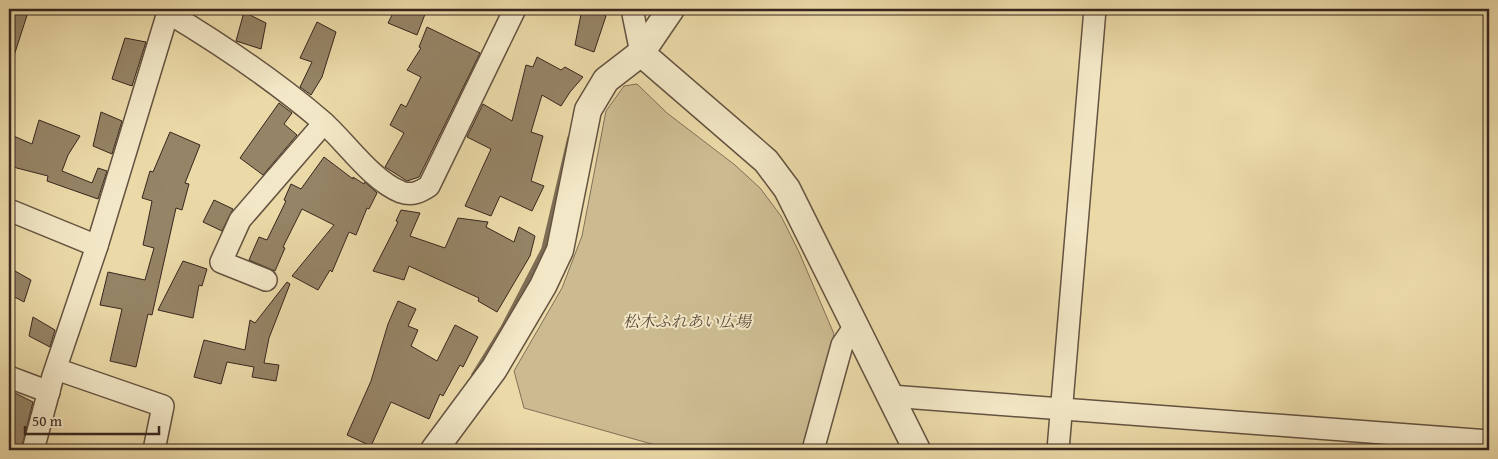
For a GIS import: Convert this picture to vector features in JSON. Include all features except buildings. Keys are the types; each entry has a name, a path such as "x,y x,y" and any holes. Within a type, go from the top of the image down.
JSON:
{"street":[{"path":"33,450 56,369 97,246 168,10 254,67 324,122 369,170 401,192 416,194 429,186 515,9"},
{"path":"632,9 640,53 766,161 776,173 796,207 917,450"},
{"path":"434,450 494,369 543,286 560,250 588,110 606,80 640,53 671,9"},
{"path":"1058,450 1095,9"},
{"path":"266,280 221,262 240,220 324,122"},
{"path":"9,210 97,246"},
{"path":"813,450 842,345 855,326"},
{"path":"56,369 163,406 154,450"},
{"path":"9,377 49,392"},
{"path":"890,396 1489,441"}],"green space":[{"name":"松木ふれあい広場","path":"637,84 667,113 735,165 760,188 781,216 799,252 834,334 802,450 673,450 524,408 514,371 562,288 582,236 606,111 624,86"}],"waterway":[{"path":"474,375 503,328 544,249 570,138"}]}
